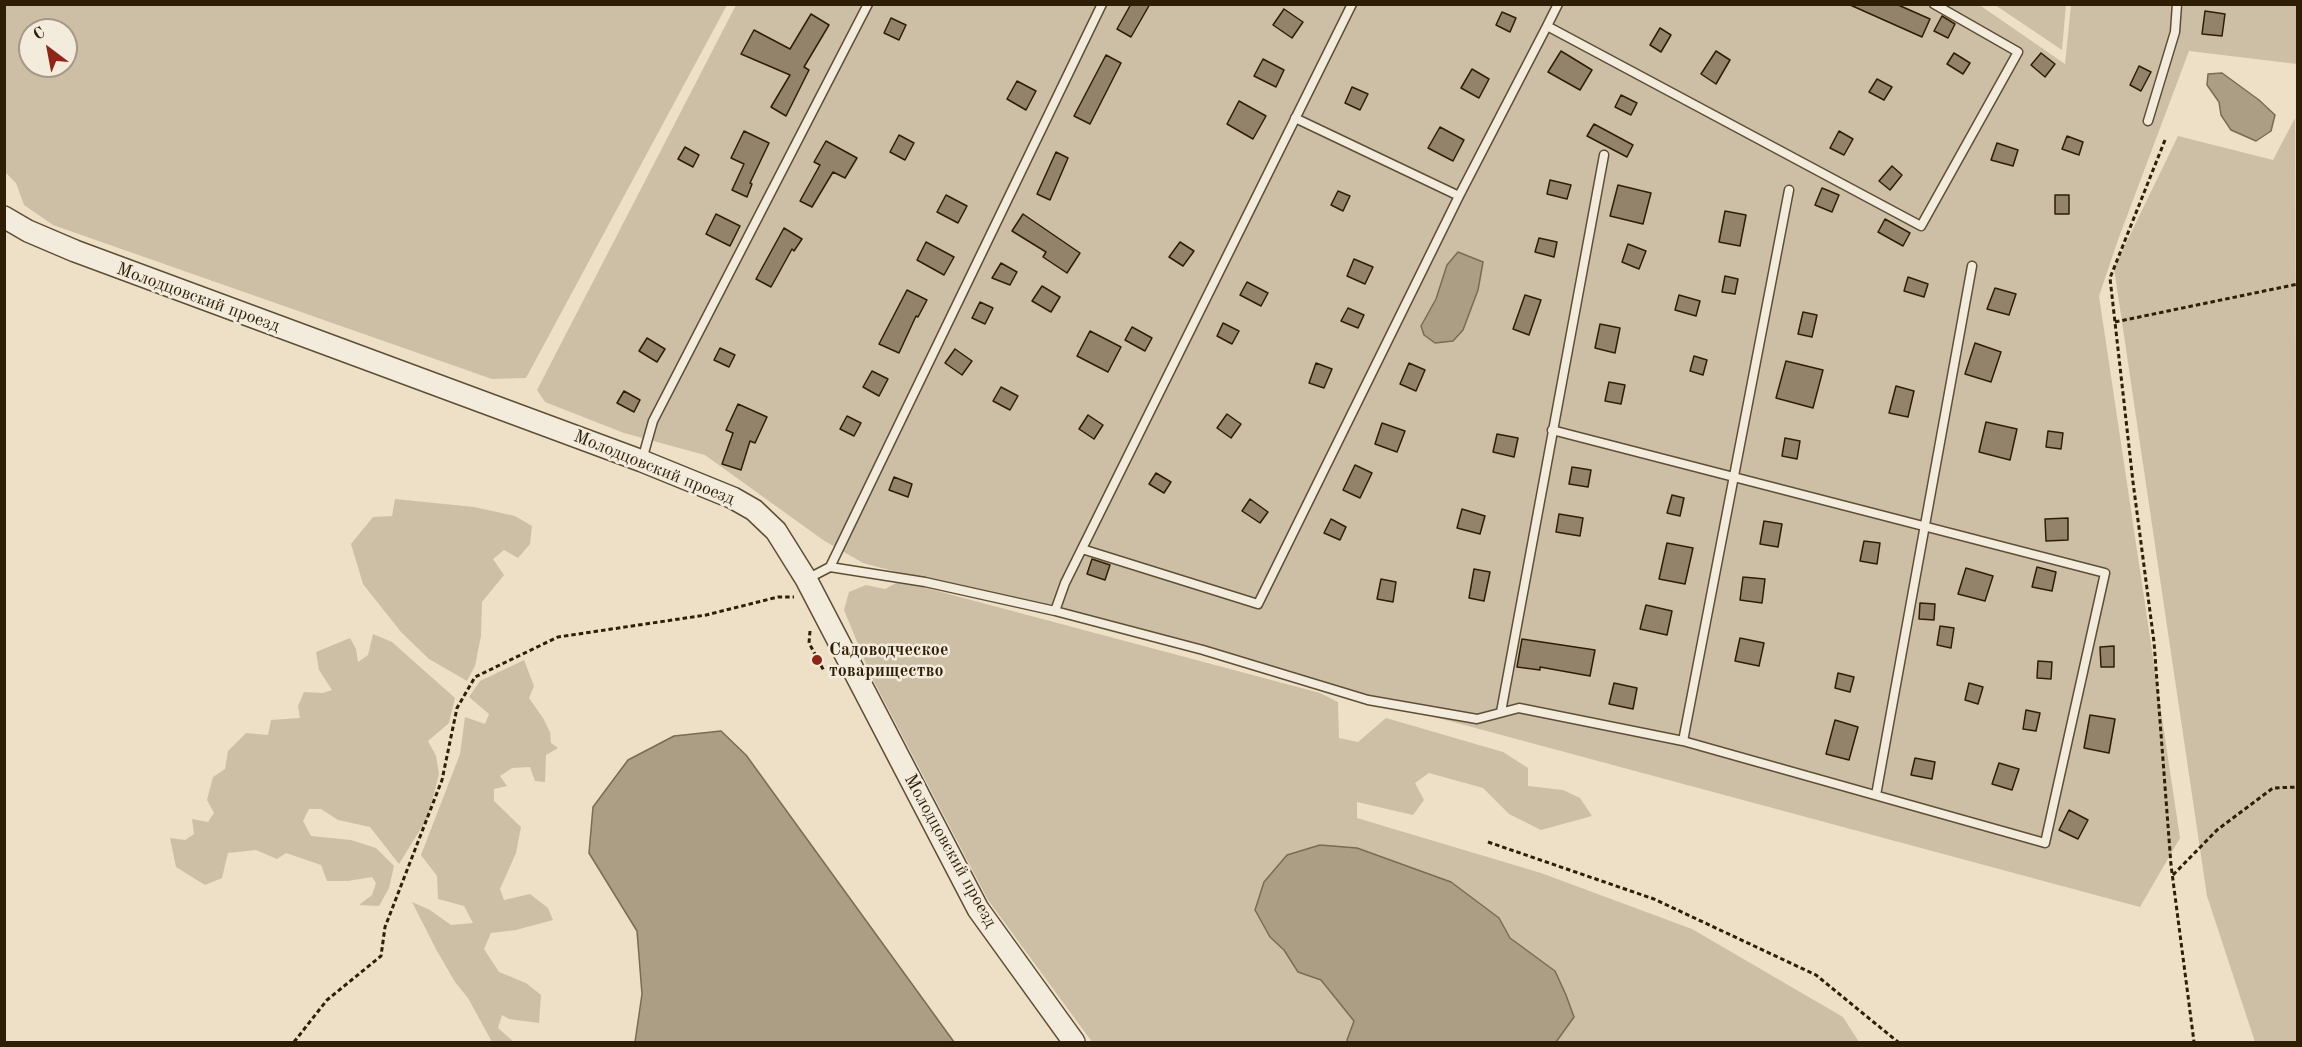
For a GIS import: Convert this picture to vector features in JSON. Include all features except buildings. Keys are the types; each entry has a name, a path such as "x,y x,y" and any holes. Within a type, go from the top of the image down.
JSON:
{"street":[{"name":"Молодцовский проезд","path":"4,217 28,231 75,251 642,461 733,498 754,510 780,537 804,588 978,909 1074,1042"}],"lane":[{"path":"642,461 653,421 868,4"},
{"path":"804,588 830,567 1102,4"},
{"path":"1055,611 1082,549 1352,4"},
{"path":"1082,549 1258,604 1459,196 1558,4"},
{"path":"1547,26 1922,226 2018,52 1934,4"},
{"path":"2148,121 2175,32 2177,4"},
{"path":"1295,118 1459,196"},
{"path":"1501,712 1604,155"},
{"path":"1683,741 1789,190"},
{"path":"1876,795 1972,266"},
{"path":"830,567 925,582 1055,611 1203,650 1368,700 1477,718 1519,708 1683,741 2045,843 2105,573 1552,430"}],"path":[{"path":"2165,140 2110,278 2154,642 2172,876 2194,1042"},
{"path":"2115,322 2298,284"},
{"path":"294,1042 327,1000 381,956 385,927 442,780 457,708 475,677 558,637 706,615 804,588"},
{"path":"808,624 809,643 824,671"},
{"path":"2172,876 2217,830 2274,788 2298,787"},
{"path":"1488,842 1654,899 1816,975 1898,1042"}],"shaded area":[{"path":"5,4 727,4 526,378 492,379 53,225 24,205 16,183 5,172"},
{"path":"1978,4 2065,64 2071,5 2297,5 2297,64 2189,51 2099,296 2180,838 2140,907 863,563 823,540 705,455 624,433 545,402 537,390 736,5"},
{"path":"1995,5 2066,5 2062,50"},
{"path":"2222,73 2259,100 2275,115 2271,131 2256,141 2231,130 2221,115 2219,102 2207,85 2208,74"},
{"path":"2295,118 2298,1042 2255,1042 2207,896 2114,268 2178,136 2273,160"},
{"path":"1458,252 1483,262 1478,290 1463,330 1453,341 1435,343 1424,335 1421,326 1436,299 1447,265"},
{"path":"395,499 474,507 515,516 532,526 530,544 518,558 504,550 493,559 504,575 482,602 481,636 475,666 467,681 429,659 401,632 363,584 351,544 373,517 392,516"},
{"path":"900,581 1320,693 1338,702 1339,738 1358,742 1386,718 1503,752 1528,768 1528,786 1563,790 1580,798 1592,816 1541,830 1509,814 1483,788 1429,773 1415,783 1424,800 1413,815 1357,802 1357,818 1541,873 1692,929 1843,1017 1859,1042 1556,1042 1574,1017 1555,971 1510,938 1499,918 1450,882 1417,872 1270,937 1284,950 1298,972 1321,980 1354,1021 1348,1042 1092,1042 988,900 871,676 844,610 849,592 866,585 885,589"},
{"path":"373,634 392,642 455,698 449,723 428,741 436,756 439,774 428,817 399,864 370,827 338,820 321,809 309,809 303,821 311,836 351,840 376,848 394,866 389,888 379,906 359,905 372,895 376,883 372,877 348,881 327,881 321,865 286,853 277,859 256,850 228,853 222,878 205,885 176,867 170,838 185,840 194,834 192,819 208,822 214,813 207,800 213,777 225,769 228,751 246,733 268,735 271,720 300,718 298,706 304,692 323,693 332,690 319,670 316,652 350,638 356,649 358,662 368,655"},
{"path":"524,660 534,686 529,698 550,732 551,743 558,748 546,755 545,782 535,781 530,767 512,768 500,776 507,786 494,789 494,801 521,827 516,853 500,889 504,900 530,894 548,908 553,920 516,930 491,933 484,949 499,972 526,983 541,995 539,1023 509,1019 502,1015 498,1028 514,1042 492,1042 468,998 455,982 437,951 412,902 430,910 451,925 473,923 464,906 438,899 437,876 421,855 460,754 465,717 485,724 489,714 469,697 480,681"},
{"path":"721,731 746,755 954,1042 635,1042 642,994 637,931 589,853 593,807 628,760 674,736"},
{"path":"1320,845 1357,848 1451,882 1499,918 1510,938 1555,971 1574,1017 1556,1042 1348,1042 1354,1021 1321,980 1298,972 1284,950 1270,937 1255,910 1264,882 1287,855"}],"place":[{"name":"Садоводческое товарищество","path":"817,660"}]}
